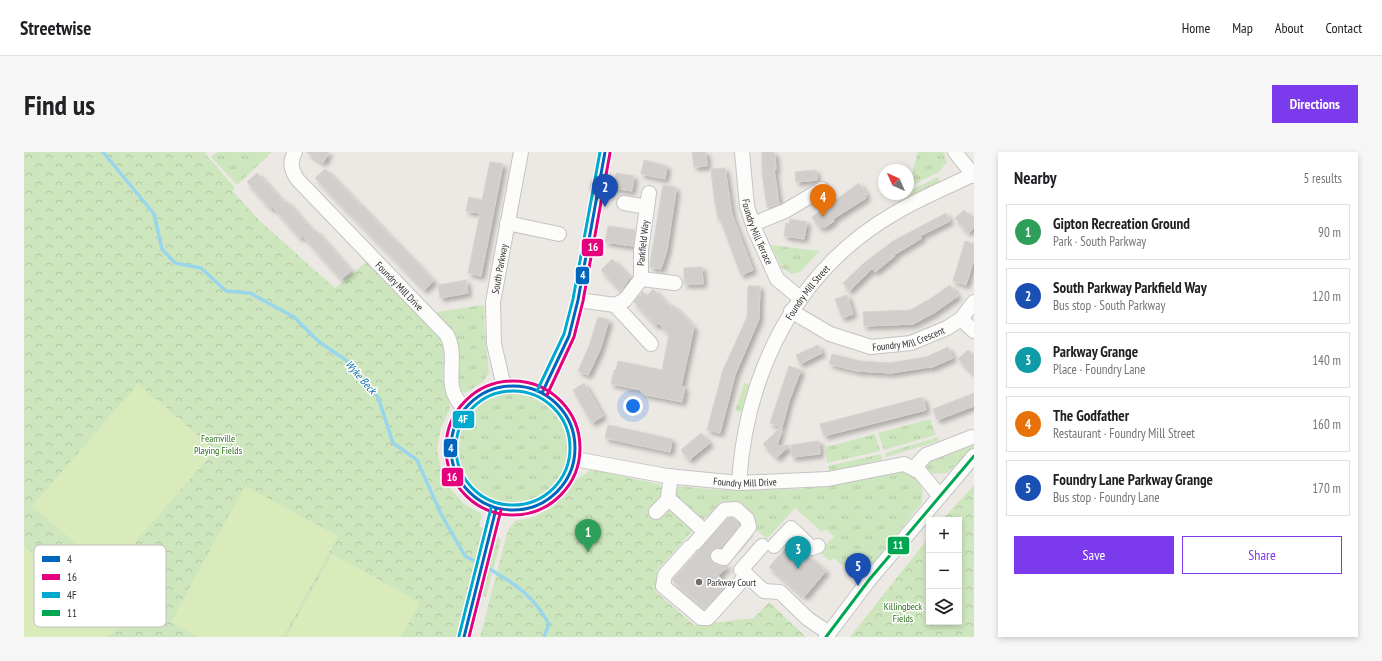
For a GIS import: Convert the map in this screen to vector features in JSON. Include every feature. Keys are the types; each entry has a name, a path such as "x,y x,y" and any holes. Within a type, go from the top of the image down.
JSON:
{"street":[{"name":"Foundry Mill Drive","path":"295,152 291,160 291,168 298,180 447,335 452,350 451,386 455,399 464,408"},
{"name":"South Parkway","path":"504,387 494,344 493,302 521,152"},
{"path":"542,393 569,336 578,300 605,152"},
{"name":"Foundry Mill Terrace","path":"742,152 747,206 752,224 778,278 800,298"},
{"path":"955,152 974,175"},
{"name":"Foundry Mill Street","path":"739,483 741,449 751,401 761,372 791,311 800,298 838,256 866,232 894,213 974,175"},
{"path":"752,224 784,211 822,189"},
{"name":"Parkfield Way","path":"615,305 625,300 641,279 641,250 650,193"},
{"name":"Parkfield Way","path":"624,203 647,207"},
{"path":"507,223 559,234"},
{"name":"Parkfield Way","path":"641,279 675,283"},
{"path":"578,300 615,305 651,344"},
{"name":"Foundry Mill Crescent","path":"791,311 830,334 871,347 911,343 947,328 961,319 974,302"},
{"path":"961,319 974,332"},
{"path":"504,387 524,387 542,393 557,404 569,420 575,442 574,459 568,478 555,495 537,506 517,511 496,509 479,502 464,489 454,472 450,453 452,434 464,408 486,392 504,387"},
{"path":"939,496 925,476 914,468 926,455 972,437"},
{"path":"818,546 812,548 791,528 741,570 764,591 780,592 827,635 869,580 974,456"},
{"name":"Foundry Mill Drive","path":"574,459 671,476 739,483 828,479 898,464 904,464 914,468"},
{"path":"671,476 669,499 702,529 706,530"},
{"path":"656,512 669,499"},
{"path":"718,556 724,558 745,534 749,527 749,523 736,509 730,508 724,510 665,574 663,586 701,618 708,618 747,575"},
{"path":"464,637 496,509"}],"green space":[{"name":"Fearnville Playing Fields","path":"24,152 204,152 235,188 232,191 261,222 335,288 367,261 441,337 446,344 445,383 450,409 441,428 437,449 441,470 450,488 464,504 482,514 479,526 485,529 457,637 24,637"},
{"path":"217,152 272,152 237,185 211,157"},
{"path":"918,152 944,152 947,162 939,172 914,184 914,166"},
{"path":"938,177 940,182 914,195 914,189"},
{"path":"771,245 820,251 800,272 792,274 782,268"},
{"path":"482,305 485,307 484,323 489,373 483,382 465,393 460,391 436,316 437,312"},
{"path":"744,383 750,385 741,412 735,411"},
{"path":"138,384 215,450 133,545 77,545 32,506"},
{"path":"512,394 533,399 551,410 562,428 567,449 562,470 551,488 533,499 512,504 491,499 473,488 462,470 457,449 462,428 473,410 491,399"},
{"path":"930,419 936,435 884,450 878,433"},
{"path":"875,434 880,451 827,463 826,447"},
{"path":"938,437 939,441 886,457 885,453"},
{"path":"974,444 974,447 947,473 934,474 926,468 925,465 927,461"},
{"path":"881,454 882,460 829,472 828,466"},
{"path":"592,469 658,484 663,488 663,495 653,507 650,506 648,509 657,517 669,505 694,529 657,571 656,592 694,625 754,618 769,602 806,637 480,637 508,530 515,521 534,517 551,508 565,496 576,480"},
{"path":"902,470 916,479 919,483 922,492 921,504 863,577 858,572 854,576 834,558 830,561 820,552 834,536 826,529 822,532 795,508 767,539 753,527 731,501 721,502 707,517 701,520 675,498 675,489 679,486 720,490 800,489"},
{"name":"Killingbeck Fields","path":"974,485 974,637 850,637 926,541 926,625 962,625 962,517 945,517"},
{"path":"245,486 338,536 283,637 198,637 171,622"},
{"path":"496,535 501,540 486,597 481,595"},
{"path":"24,546 34,555 34,627 117,627 109,637 24,637"},
{"path":"332,554 420,602 401,637 286,637"}],"shaded area":[{"path":"729,514 754,536 723,571 698,549"}],"building":[{"path":"306,152 329,152 323,163"},
{"path":"692,152 706,152 707,166 694,167"},
{"path":"762,152 773,152 775,154 776,170 774,170 779,204 767,207 762,172"},
{"path":"644,160 667,166 665,179 641,174"},
{"path":"490,162 503,164 481,276 468,273 480,213 466,211 469,197 482,200"},
{"path":"725,168 732,215 753,270 741,275 720,219 718,219 714,197 711,169"},
{"path":"325,169 434,281 424,290 315,178"},
{"path":"816,170 817,180 796,182 795,172"},
{"path":"257,173 284,203 286,201 313,232 315,230 351,271 341,279 303,236 300,238 273,207 271,209 247,182"},
{"path":"616,173 634,176 632,191 614,188"},
{"path":"859,183 867,195 865,196 866,198 833,219 834,221 824,228 823,226 820,228 812,217"},
{"path":"663,185 675,187 676,191 667,250 661,269 650,267 650,263"},
{"path":"964,210 974,220 974,228 968,233 955,218"},
{"path":"946,213 950,221 920,236 922,238 894,255 895,256 875,272 872,269 849,291 843,283 864,263 893,241"},
{"path":"790,219 807,222 804,239 784,236 786,223 789,224"},
{"path":"608,226 635,230 633,246 605,242"},
{"path":"965,241 974,244 974,259 966,285 953,281"},
{"path":"612,259 630,277 621,291 601,270"},
{"path":"702,267 703,284 684,284 684,268"},
{"path":"466,280 468,293 440,298 438,285"},
{"path":"950,285 958,296 934,313 913,324 864,326 863,312 910,310 930,299"},
{"path":"748,286 760,286 759,319 735,375 720,433 707,430 723,370 747,317"},
{"path":"653,289 671,308 673,305 694,327 681,387 685,387 682,402 642,394 642,390 611,384 614,370 616,370 618,361 662,370 669,335 659,323 656,326 634,302 639,295 641,295 642,291 647,296"},
{"path":"847,295 853,314 842,318 835,299"},
{"path":"598,317 609,320 600,350 588,375 578,371 589,346"},
{"path":"818,345 822,353 800,364 796,355"},
{"path":"948,347 953,358 930,368 891,373 857,371 829,364 832,354 860,361 889,363 926,357"},
{"path":"968,350 974,356 974,375 958,359"},
{"path":"789,366 801,370 789,401 777,446 790,445 777,458 763,444 781,427 770,423"},
{"path":"584,383 603,416 592,423 573,390"},
{"path":"974,393 974,406 937,420 933,409"},
{"path":"923,397 926,410 824,436 820,424"},
{"path":"608,425 672,439 670,452 605,438"},
{"path":"701,433 710,443 689,460 681,450"},
{"path":"819,441 820,454 792,457 791,445"},
{"path":"728,518 733,518 740,525 721,548 712,550 710,557 715,564 722,566 729,565 718,576 727,584 705,609 673,581 673,579"},
{"path":"791,542 826,571 804,597 769,567"}],"waterway":[{"name":"Wyke Beck","path":"103,152 154,214 162,249 175,263 201,268 226,291 250,293 294,317 318,341 350,363 378,397 393,443 417,460 441,514 465,556 479,563"},
{"name":"Wyke Beck","path":"486,567 514,584 536,605 549,624 544,637"}],"transit line":[{"name":"4F","path":"537,391 564,334 573,299 600,152"},
{"name":"4","path":"542,393 569,336 578,300 605,152"},
{"name":"16","path":"547,395 574,337 583,301 610,153"},
{"name":"16","path":"506,381 520,381 539,386 561,400 575,422 579,435 580,448 579,461 575,474 561,496 539,510 520,515 506,515 487,510 465,496 451,474 446,455 446,441 451,422 465,400 487,386 506,381"},
{"name":"4","path":"513,386 537,390 548,396 557,404 565,413 571,424 575,448 571,472 565,483 557,492 548,500 537,506 513,510 489,506 478,500 469,492 461,483 455,472 451,448 455,424 461,413 469,404 478,396 489,390 513,386"},
{"name":"4F","path":"513,391 535,395 554,407 566,426 570,448 566,470 554,489 535,501 513,505 491,501 472,489 460,470 456,448 460,426 472,407 491,395 513,391"},
{"name":"11","path":"826,637 869,580 974,456"},
{"name":"4F","path":"459,636 491,508"},
{"name":"4","path":"464,637 496,509"},
{"name":"16","path":"469,637 501,510"}],"place":[{"name":"South Parkway Parkfield Way","path":"605,207"},
{"name":"The Godfather","path":"823,217"},
{"name":"Gipton Recreation Ground","path":"588,552"},
{"name":"Parkway Grange","path":"798,569"},
{"name":"Parkway Court","path":"699,582"},
{"name":"Foundry Lane Parkway Grange","path":"858,586"}]}
